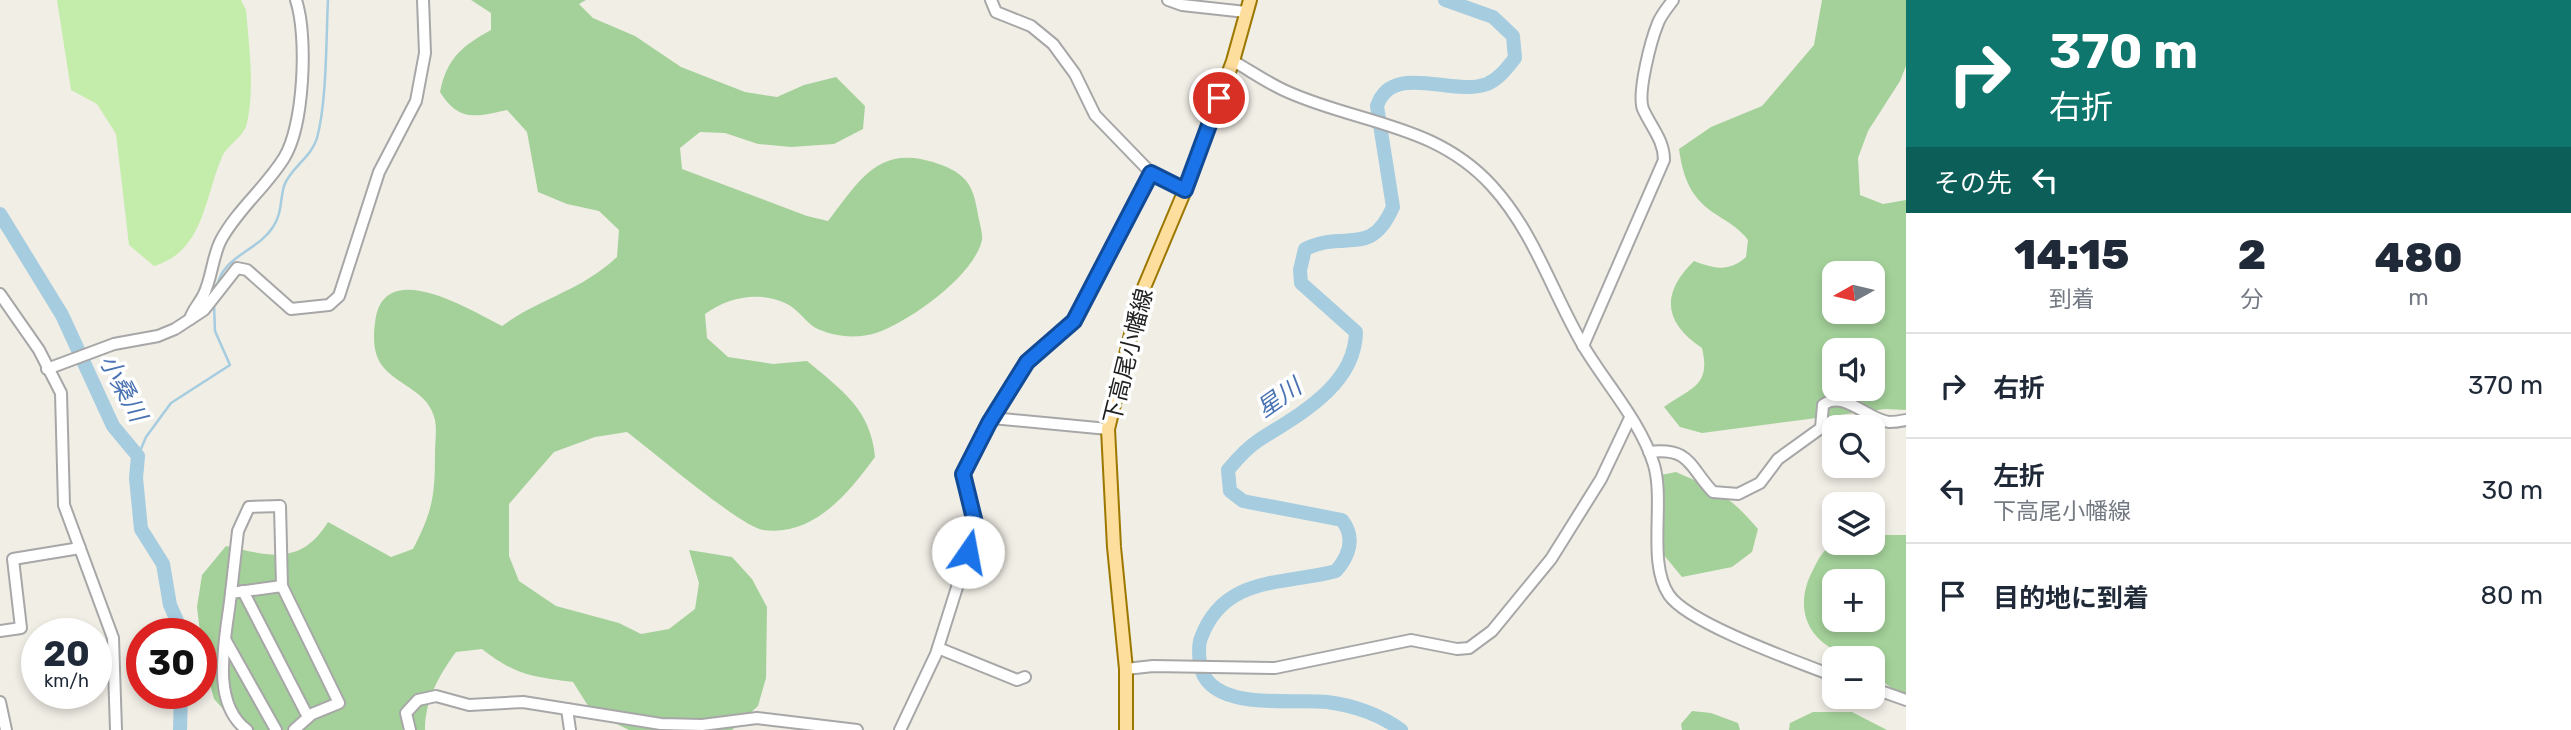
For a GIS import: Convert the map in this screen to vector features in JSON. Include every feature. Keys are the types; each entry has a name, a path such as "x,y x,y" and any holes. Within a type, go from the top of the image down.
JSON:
{"main road":[{"name":"下高尾小幡線","path":"1126,730 1126,669 1114,547 1108,429 1140,297 1185,190 1233,61 1248,6"}],"street":[{"path":"190,319 194,306 203,297 223,237 274,172 289,145 303,65 304,40 296,0"},
{"path":"47,369 114,344 158,336 190,319 204,310 239,267 247,270 291,309 329,305 339,296 379,172 416,101 425,53 423,0"},
{"path":"991,0 993,9 1001,16 1031,26 1052,44 1075,74 1089,108 1151,173 1185,190"},
{"path":"1168,0 1182,5 1248,6"},
{"path":"1583,346 1664,160 1664,148 1642,107 1642,93 1653,36 1659,20 1673,0"},
{"path":"1233,61 1286,92 1423,136 1459,158 1492,186 1527,232 1583,346 1649,452 1657,483 1660,567 1669,595 1682,609 1766,651 1822,672"},
{"path":"900,730 938,648 976,527 963,474 992,418 1027,362 1074,321 1151,173"},
{"path":"0,294 39,350 61,393 64,505 113,638 116,730"},
{"path":"1649,452 1676,452 1689,460 1713,492 1738,494 1750,490 1778,459 1817,432 1822,424 1821,409 1828,401 1841,401 1887,422 1906,420"},
{"path":"992,418 1108,429"},
{"path":"1126,669 1275,668 1411,640 1457,649 1469,648 1481,641 1550,559 1573,527 1601,479 1630,418"},
{"path":"247,730 236,720 222,676 226,641 237,592 239,531 248,507 280,506 282,586 339,703 308,717 294,730"},
{"path":"0,631 21,628 13,559 80,548"},
{"path":"237,592 282,586"},
{"path":"237,592 308,717"},
{"path":"226,641 276,730"},
{"path":"938,648 1017,680 1025,677"},
{"path":"1885,693 1906,700"},
{"path":"410,730 406,713 418,700 429,696 468,705 523,702 661,724 702,725 757,718 857,730"},
{"path":"0,702 6,730"},
{"path":"567,709 570,730"},
{"path":"228,730 236,720"}],"green space":[{"path":"57,0 241,0 246,10 251,81 247,123 222,157 193,236 171,259 154,266 129,245 116,134 97,104 71,90"},
{"path":"471,0 586,0 579,4 593,18 635,36 681,67 745,92 777,97 804,85 836,77 865,106 863,129 834,144 791,147 758,144 725,133 700,132 680,148 682,169 807,216 828,221 860,180 884,163 898,158 933,162 957,173 968,183 975,199 982,240 977,254 954,282 922,308 876,333 845,336 829,333 814,327 789,305 765,297 734,300 705,314 707,338 728,357 773,364 807,361 853,402 868,426 875,457 841,498 813,520 798,527 781,530 763,530 752,526 716,502 627,432 595,437 554,452 509,504 509,556 519,581 556,606 619,623 641,634 669,629 695,609 699,583 689,550 732,557 752,579 767,607 766,678 758,706 732,730 629,730 592,712 573,682 515,670 482,649 456,652 430,698 425,730 242,730 217,702 217,618 198,618 197,607 202,575 226,546 256,553 295,552 318,536 328,522 391,557 413,549 429,513 434,480 435,420 421,396 391,375 380,363 374,328 381,303 393,293 410,290 429,293 470,309 502,326 589,278 617,257 619,230 599,211 567,204 538,192 527,132 507,110 477,115 461,113 447,102 440,92 447,70 457,54 491,30 491,13"},
{"path":"1822,0 1906,0 1906,66 1900,81 1868,131 1858,158 1860,195 1883,204 1906,200 1906,410 1885,409 1822,415 1822,417 1702,433 1680,427 1664,407 1691,390 1704,370 1702,348 1689,338 1674,317 1671,307 1676,284 1694,261 1722,268 1740,262 1746,257 1748,240 1708,209 1695,195 1686,178 1679,149 1711,127 1762,106 1814,45"},
{"path":"1676,472 1721,494 1748,518 1758,529 1752,552 1732,567 1682,577 1663,554 1653,489 1661,475"},
{"path":"1885,535 1906,535 1906,699 1885,683 1885,646 1828,646 1813,632 1806,618 1804,603 1806,586 1822,555 1885,555"},
{"path":"1692,711 1711,713 1738,723 1740,730 1682,730 1681,724"},
{"path":"1813,712 1852,712 1887,730 1789,730 1790,723"}],"waterway":[{"path":"217,287 226,268 259,242 273,227 278,217 284,186 317,138 324,88 328,0"},
{"name":"星川","path":"1401,730 1376,715 1327,702 1234,697 1218,690 1206,680 1200,664 1199,647 1211,618 1224,603 1258,586 1336,571 1347,553 1349,533 1342,520 1243,501 1230,491 1228,470 1255,443 1322,397 1346,368 1353,351 1356,332 1301,283 1300,270 1305,249 1333,241 1366,238 1384,223 1393,207 1377,106 1385,93 1396,85 1409,83 1458,87 1487,84 1499,76 1515,58 1513,36 1493,17 1445,0"},
{"name":"小桑川","path":"0,214 62,315 113,426 138,456 136,478 141,529 163,564 170,605 176,618"},
{"path":"138,456 146,437 171,403 230,365 215,331 214,304"},
{"name":"小桑川","path":"180,730 181,709"}],"route":[{"path":"968,552 976,527 963,474 989,423 1027,362 1074,321 1151,173 1185,190 1219,98"}]}
